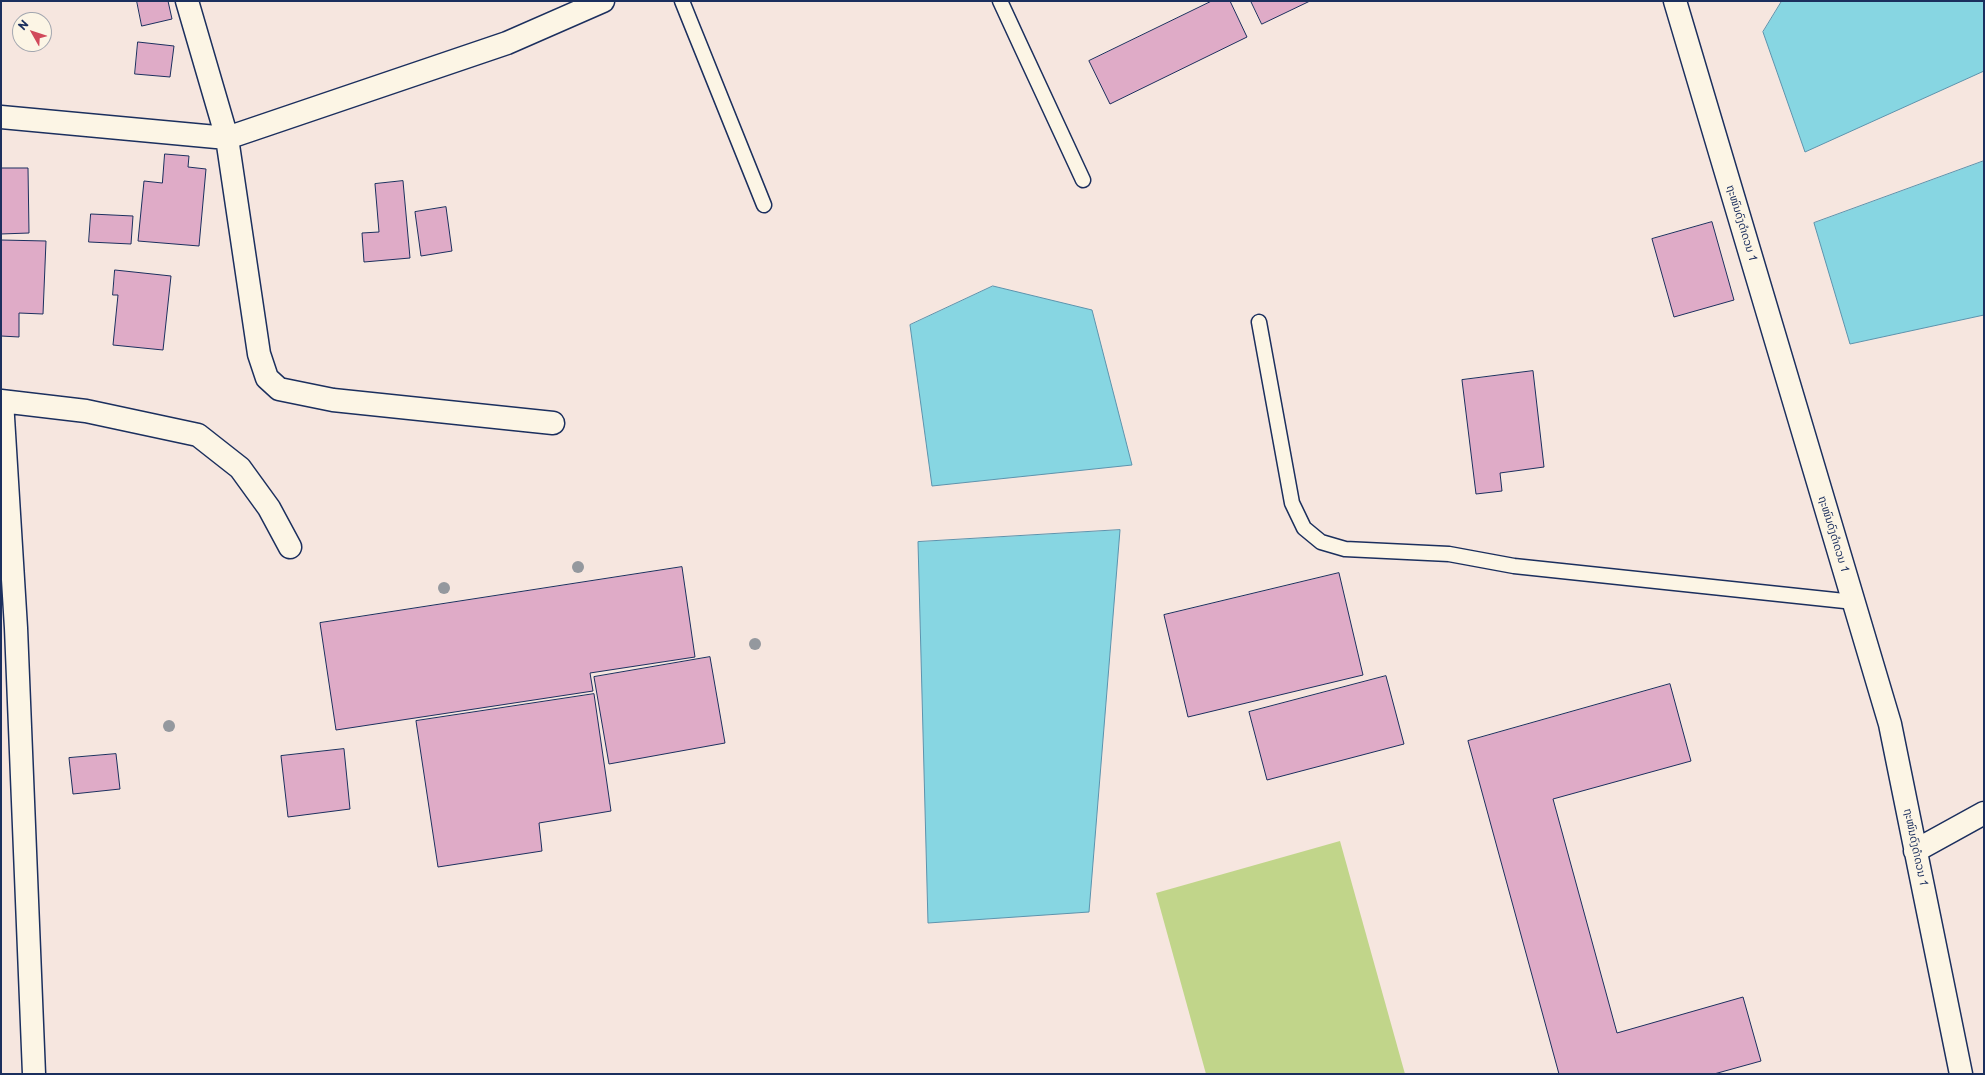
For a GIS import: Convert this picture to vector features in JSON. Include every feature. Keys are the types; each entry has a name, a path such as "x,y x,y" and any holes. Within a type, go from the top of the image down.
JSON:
{"street":[{"path":"187,1 228,138 259,354 267,378 279,390 333,400 553,423"},
{"path":"1,117 228,138 506,43 603,1"},
{"name":"ຖະໜົນດົງດຳດວນ 1","path":"1675,1 1890,724 1961,1074"},
{"path":"34,1074 16,628 1,401 86,411 198,435 240,468 269,508 290,547"},
{"path":"1915,851 1984,813"}],"lane":[{"path":"682,1 764,205"},
{"path":"1000,1 1083,180"},
{"path":"1259,322 1292,503 1304,528 1321,542 1345,549 1449,554 1514,566 1854,602"}],"green space":[{"path":"1340,841 1405,1074 1206,1074 1156,893"}],"water":[{"path":"1782,1 1984,1 1984,71 1805,152 1763,32"},
{"path":"1984,161 1984,315 1850,344 1814,223"},
{"path":"993,286 1092,310 1132,465 932,486 910,325"},
{"path":"1120,530 1089,912 928,923 918,542"}],"building":[{"path":"137,1 168,1 172,19 142,26"},
{"path":"1212,1 1230,1 1247,37 1110,104 1089,61"},
{"path":"1251,1 1310,1 1262,24"},
{"path":"138,42 174,46 170,77 135,74"},
{"path":"165,154 189,156 188,167 206,169 199,246 138,241 144,181 162,183"},
{"path":"1,168 28,168 29,233 1,234"},
{"path":"403,181 410,258 364,262 362,233 379,232 375,184"},
{"path":"446,207 452,251 421,256 415,212"},
{"path":"91,214 133,216 131,244 89,242"},
{"path":"1712,222 1734,300 1674,317 1652,239"},
{"path":"1,240 46,241 43,314 19,313 19,337 1,336"},
{"path":"115,270 171,276 163,350 113,345 118,295 113,295"},
{"path":"1533,371 1544,467 1500,473 1502,491 1476,494 1462,380"},
{"path":"682,567 695,657 590,673 593,691 336,730 320,623"},
{"path":"1339,573 1363,675 1188,717 1164,615"},
{"path":"710,657 725,743 609,764 594,677"},
{"path":"1386,676 1404,744 1267,780 1249,712"},
{"path":"1670,684 1691,761 1553,799 1617,1033 1743,997 1761,1061 1714,1074 1559,1074 1468,741"},
{"path":"594,694 611,811 539,823 542,851 438,867 416,721"},
{"path":"344,749 350,809 288,817 281,756"},
{"path":"116,754 120,789 73,794 69,758"}]}
